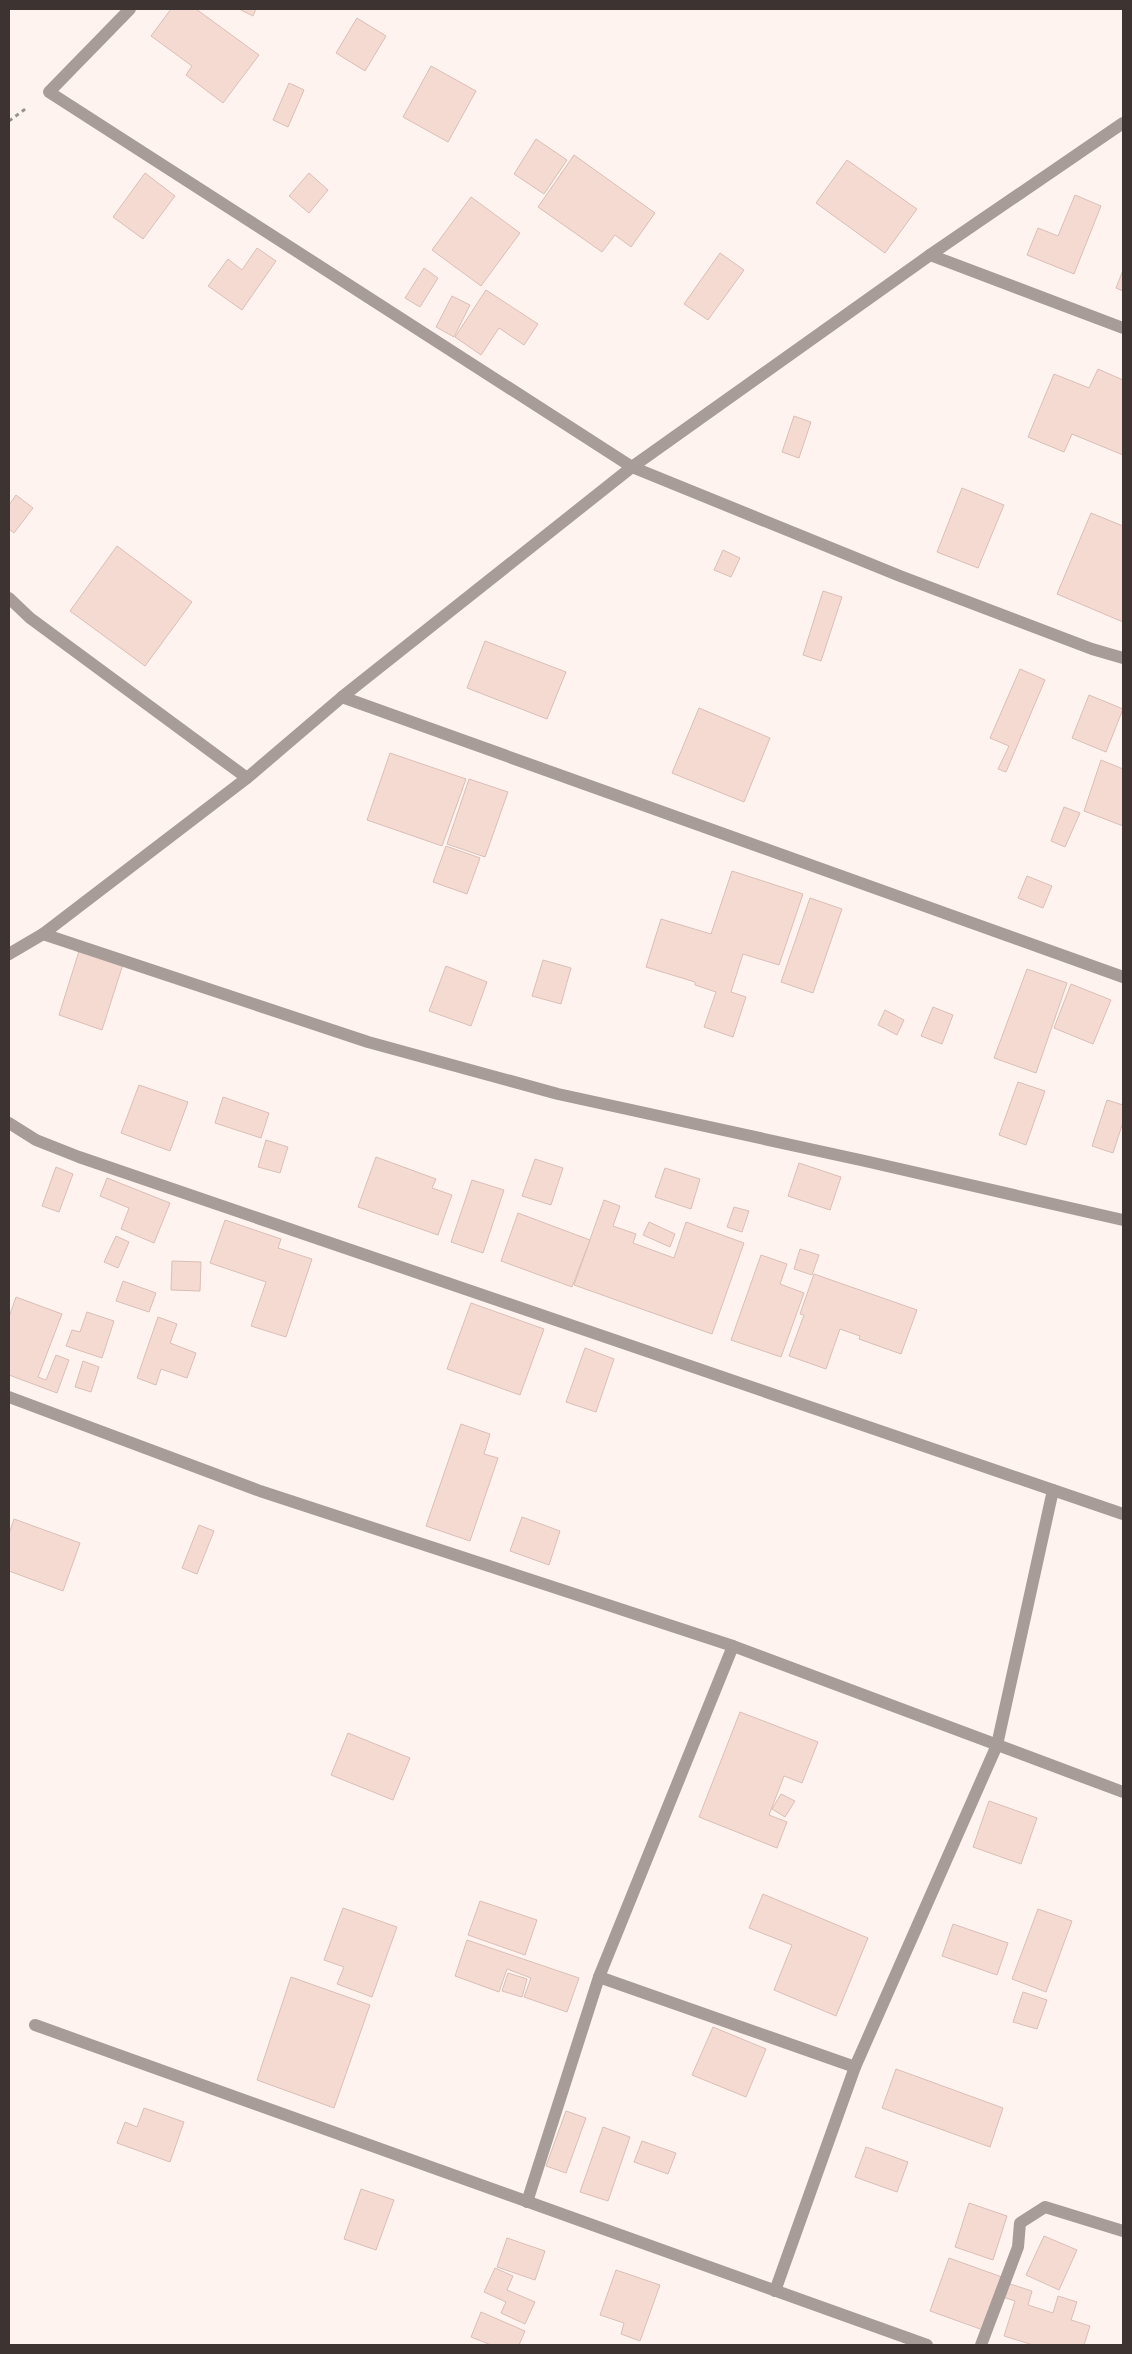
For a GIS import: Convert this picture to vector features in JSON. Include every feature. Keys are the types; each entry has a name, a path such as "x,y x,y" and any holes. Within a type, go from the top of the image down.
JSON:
{"street":[{"path":"130,9 49,92 632,467 900,576 1092,649 1123,658"},
{"path":"9,954 43,934 247,778 342,697 632,467 930,255 1123,123"},
{"path":"930,255 1123,328"},
{"path":"9,598 30,618 247,778"},
{"path":"342,697 1123,977"},
{"path":"43,934 368,1042 558,1094 1123,1220"},
{"path":"9,1123 36,1140 78,1157 1123,1514"},
{"path":"9,1397 260,1491 733,1646 1123,1792"},
{"path":"775,2290 855,2067 997,1745 1053,1490"},
{"path":"527,2202 599,1978 733,1646"},
{"path":"599,1978 855,2067"},
{"path":"35,2025 927,2345"},
{"path":"982,2345 1018,2247 1020,2223 1045,2207 1123,2231"}],"building":[{"path":"171,9 196,9 259,55 223,103 186,75 192,66 151,36"},
{"path":"239,9 256,9 253,16"},
{"path":"357,18 386,36 365,71 336,53"},
{"path":"431,66 476,91 448,142 403,117"},
{"path":"289,83 304,90 288,127 273,120"},
{"path":"536,139 567,160 544,194 514,174"},
{"path":"574,155 655,213 631,247 615,235 602,252 538,207"},
{"path":"847,160 917,209 885,253 816,203"},
{"path":"145,173 175,196 143,239 113,217"},
{"path":"309,173 328,190 309,213 289,196"},
{"path":"1075,195 1101,206 1074,274 1027,255 1038,228 1058,236"},
{"path":"471,197 520,233 481,286 432,250"},
{"path":"257,248 276,261 242,310 208,286 228,259 242,270"},
{"path":"720,253 744,270 708,320 684,304"},
{"path":"424,268 438,278 420,307 405,298"},
{"path":"1123,270 1123,291 1116,288"},
{"path":"486,290 538,324 524,345 499,328 481,355 455,337"},
{"path":"452,296 470,305 454,337 436,327"},
{"path":"1098,369 1123,380 1123,455 1072,434 1064,452 1028,437 1054,374 1089,388"},
{"path":"794,416 811,422 799,458 782,452"},
{"path":"962,488 1004,505 978,568 937,552"},
{"path":"16,495 33,508 14,533 9,529 9,505"},
{"path":"1091,513 1123,526 1123,622 1057,594"},
{"path":"117,546 192,602 145,666 70,611"},
{"path":"723,550 740,558 731,577 714,570"},
{"path":"823,591 842,597 821,661 803,655"},
{"path":"485,641 566,672 547,719 467,688"},
{"path":"1020,669 1045,680 1006,772 998,769 1009,746 990,738"},
{"path":"1089,695 1123,709 1106,752 1072,738"},
{"path":"699,708 770,738 744,802 672,773"},
{"path":"390,753 466,779 442,846 367,820"},
{"path":"1101,760 1123,769 1123,826 1084,811"},
{"path":"469,779 508,792 485,857 447,844"},
{"path":"1064,807 1080,813 1065,847 1051,841"},
{"path":"446,846 480,858 467,894 433,882"},
{"path":"732,871 803,894 779,965 743,954 731,992 746,997 733,1037 704,1027 716,992 695,985 695,982 646,967 661,919 711,934"},
{"path":"1027,876 1052,886 1043,908 1018,898"},
{"path":"810,898 842,909 813,993 781,982"},
{"path":"80,948 124,961 102,1030 59,1015"},
{"path":"543,960 571,968 561,1004 532,996"},
{"path":"446,966 487,982 471,1026 429,1011"},
{"path":"1027,969 1067,983 1036,1073 994,1058"},
{"path":"1071,984 1111,1000 1093,1044 1054,1028"},
{"path":"933,1007 953,1015 942,1044 921,1036"},
{"path":"885,1010 904,1020 897,1035 878,1025"},
{"path":"1018,1082 1045,1091 1026,1145 999,1135"},
{"path":"139,1085 188,1102 170,1151 121,1133"},
{"path":"223,1097 269,1113 261,1138 215,1123"},
{"path":"1107,1100 1123,1105 1123,1122 1113,1153 1092,1146"},
{"path":"266,1140 288,1147 280,1173 258,1167"},
{"path":"376,1157 436,1179 432,1188 452,1195 438,1235 358,1207"},
{"path":"535,1159 563,1168 551,1205 522,1196"},
{"path":"799,1163 841,1177 830,1210 788,1196"},
{"path":"56,1167 73,1174 59,1212 42,1206"},
{"path":"665,1168 700,1179 691,1209 655,1197"},
{"path":"107,1178 170,1203 154,1243 121,1229 129,1208 100,1196"},
{"path":"472,1180 504,1190 483,1253 451,1242"},
{"path":"604,1200 620,1206 613,1226 636,1234 633,1243 674,1258 686,1222 744,1243 712,1334 574,1285"},
{"path":"734,1207 749,1211 742,1232 727,1227"},
{"path":"518,1213 590,1240 572,1287 501,1261"},
{"path":"225,1220 281,1239 278,1248 312,1259 286,1337 251,1326 266,1282 210,1263"},
{"path":"649,1222 675,1234 670,1247 643,1235"},
{"path":"116,1236 129,1242 118,1268 104,1262"},
{"path":"800,1249 819,1255 812,1275 794,1269"},
{"path":"761,1255 787,1264 780,1284 804,1293 781,1357 731,1340"},
{"path":"172,1261 201,1262 200,1291 171,1290"},
{"path":"814,1274 917,1310 901,1354 859,1339 860,1336 840,1329 826,1369 789,1356 804,1315 800,1314"},
{"path":"123,1281 156,1293 149,1312 116,1301"},
{"path":"16,1297 62,1314 38,1377 46,1380 56,1355 69,1360 57,1393 9,1375 9,1317"},
{"path":"471,1303 544,1329 520,1395 447,1369"},
{"path":"87,1312 114,1321 102,1358 66,1346 72,1330 80,1332"},
{"path":"158,1317 177,1324 170,1343 196,1353 187,1378 161,1369 156,1385 137,1378"},
{"path":"585,1348 614,1359 596,1412 566,1402"},
{"path":"83,1361 99,1367 91,1392 75,1387"},
{"path":"461,1424 490,1434 484,1454 498,1458 470,1541 426,1526"},
{"path":"522,1517 560,1531 549,1565 510,1551"},
{"path":"14,1519 80,1543 63,1591 9,1571 9,1534"},
{"path":"199,1525 214,1531 197,1574 182,1568"},
{"path":"740,1712 818,1742 802,1783 784,1776 769,1815 787,1822 777,1848 699,1817"},
{"path":"348,1733 410,1758 393,1800 331,1775"},
{"path":"781,1794 795,1801 785,1817 772,1809"},
{"path":"989,1801 1037,1818 1021,1864 973,1847"},
{"path":"763,1894 868,1938 836,2016 774,1990 792,1945 749,1928"},
{"path":"480,1901 537,1920 525,1955 468,1935"},
{"path":"343,1908 397,1927 372,1997 337,1984 344,1967 324,1960"},
{"path":"1038,1909 1072,1921 1046,1992 1012,1979"},
{"path":"953,1924 1008,1943 997,1975 942,1956"},
{"path":"467,1940 579,1978 567,2012 524,1997 531,1978 507,1969 499,1992 455,1976"},
{"path":"508,1973 527,1979 522,1997 502,1991"},
{"path":"291,1977 370,2005 334,2108 257,2080"},
{"path":"1023,1992 1047,2000 1037,2029 1013,2022"},
{"path":"713,2027 766,2049 746,2097 692,2075"},
{"path":"896,2069 1003,2108 990,2147 882,2108"},
{"path":"144,2108 184,2122 170,2162 117,2143 125,2122 137,2127"},
{"path":"566,2111 586,2118 566,2173 546,2166"},
{"path":"603,2127 630,2137 608,2201 580,2192"},
{"path":"642,2141 676,2153 668,2174 634,2162"},
{"path":"866,2147 908,2162 897,2192 855,2177"},
{"path":"361,2189 394,2200 376,2250 344,2239"},
{"path":"969,2203 1007,2216 993,2260 955,2247"},
{"path":"1044,2236 1077,2250 1059,2290 1026,2275"},
{"path":"507,2238 545,2251 535,2280 497,2267"},
{"path":"949,2258 1002,2277 983,2330 930,2311"},
{"path":"495,2268 513,2276 507,2290 535,2302 525,2324 501,2313 506,2302 484,2292"},
{"path":"616,2270 660,2285 640,2341 621,2334 624,2323 600,2315"},
{"path":"1007,2283 1032,2291 1028,2305 1053,2313 1058,2296 1077,2302 1071,2320 1090,2326 1084,2345 1033,2345 1004,2336 1015,2301 1003,2297"},
{"path":"481,2312 525,2331 519,2345 491,2345 471,2337"}]}
